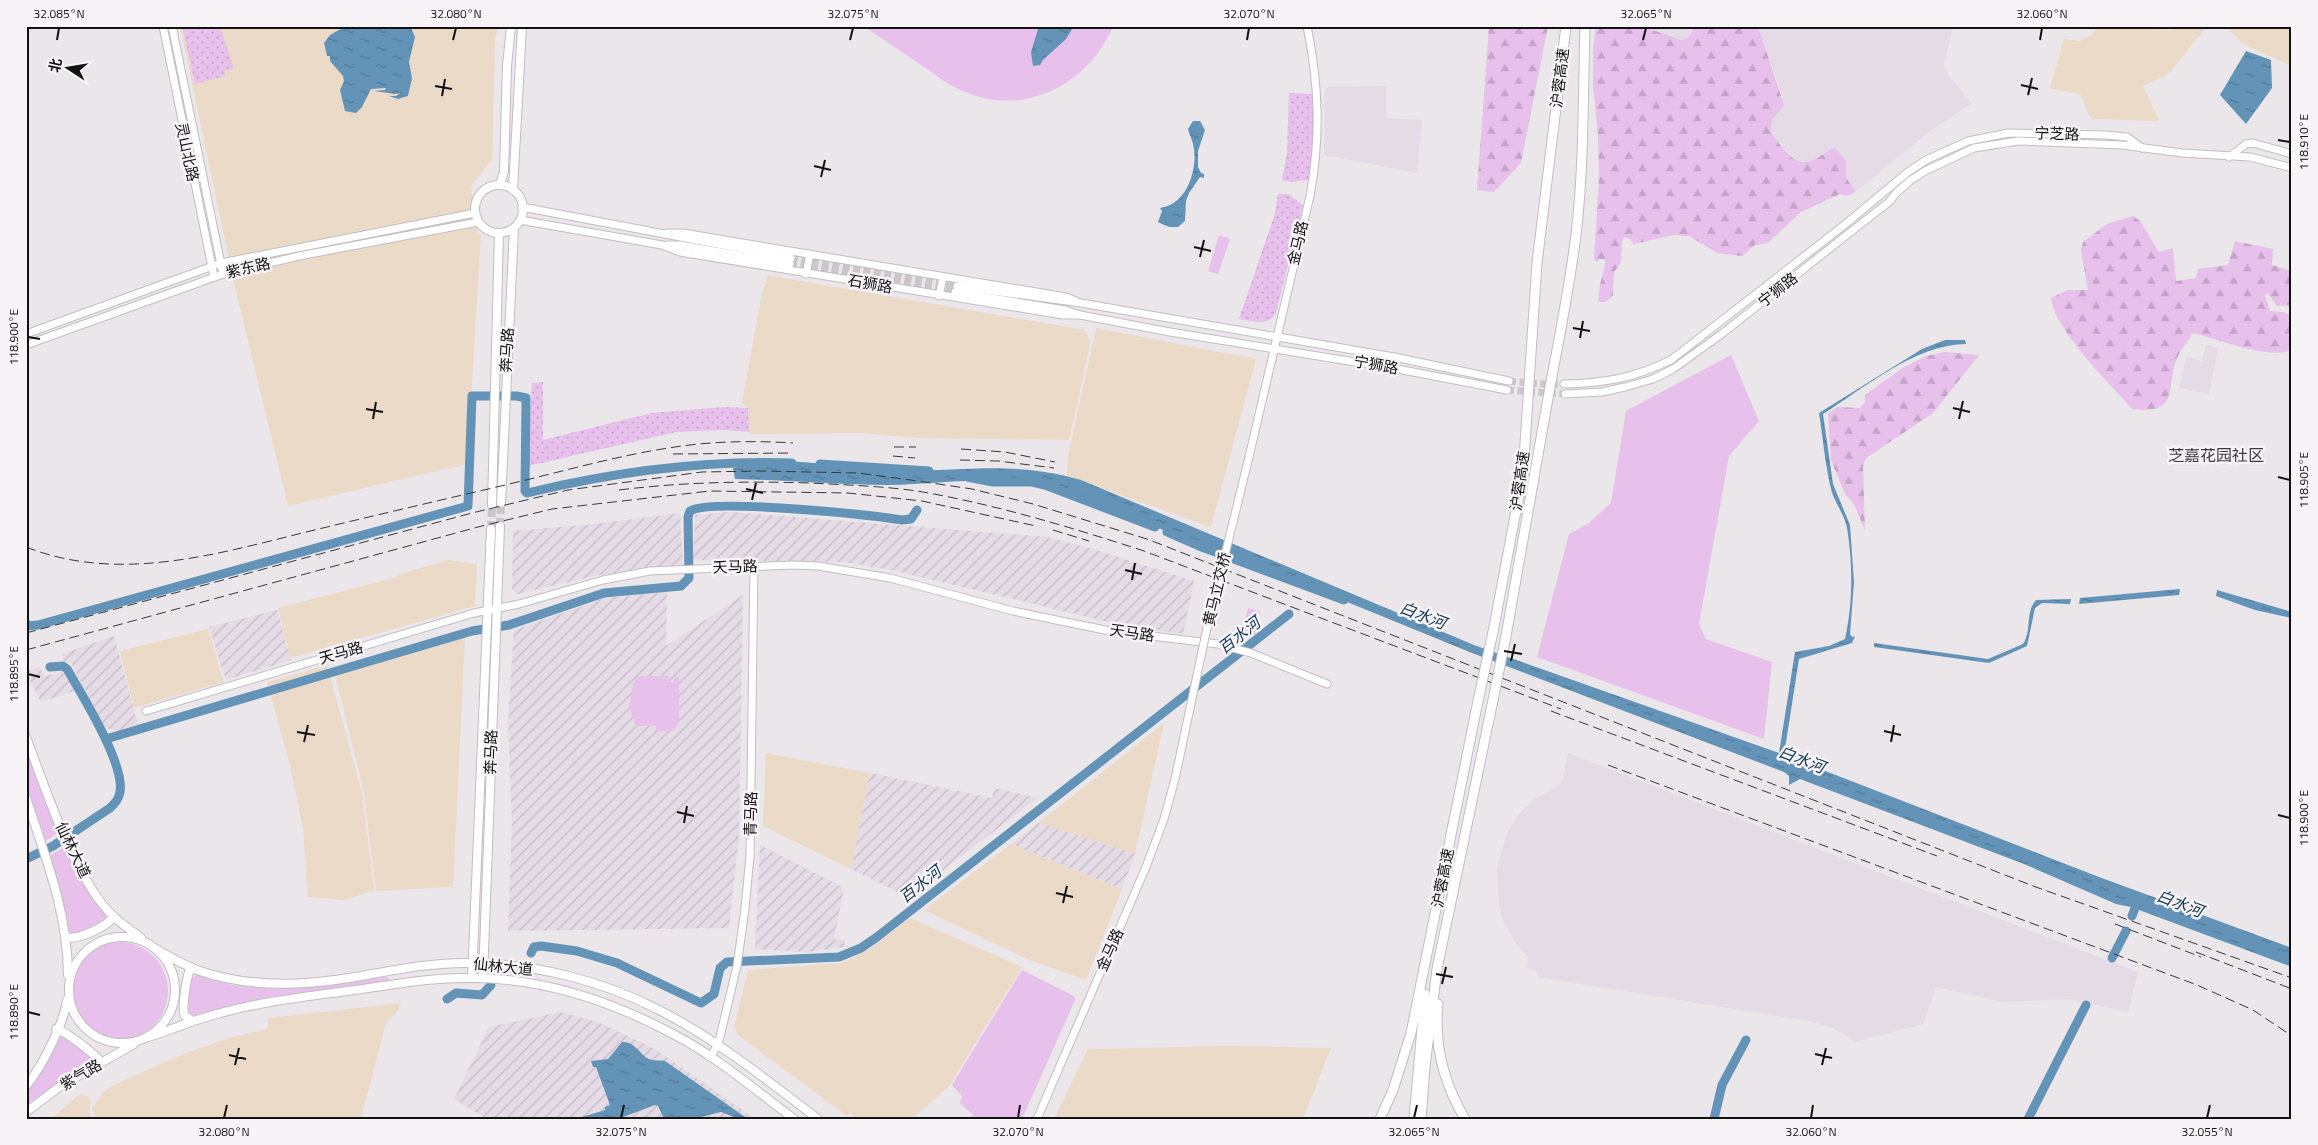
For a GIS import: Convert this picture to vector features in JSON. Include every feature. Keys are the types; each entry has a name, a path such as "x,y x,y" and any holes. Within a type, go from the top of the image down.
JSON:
{"highway":[{"name":"沪蓉高速","path":"1433,930 1522,474 1537,262 1566,26"},
{"name":"沪蓉高速","path":"1447,922 1506,636 1567,304 1577,227 1583,155 1585,26"},
{"path":"1421,1119 1433,997 1447,922"},
{"path":"1447,922 1437,1014 1438,1037 1445,1076 1465,1119"},
{"path":"1380,1119 1393,1090 1406,1049 1433,930"},
{"path":"1414,1119 1420,1035 1433,930"}],"main road":[{"name":"灵山北路","path":"163,26 214,277"},
{"name":"灵山北路","path":"172,26 223,274"},
{"path":"500,185 504,171 507,66 511,26"},
{"path":"513,190 522,26"},
{"name":"金马路","path":"1249,458 1317,156 1318,120 1312,51 1307,26"},
{"name":"宁芝路","path":"1968,140 2008,133 2106,135 2126,137 2143,148"},
{"name":"宁狮路","path":"1564,384 1595,383 1622,379 1652,369 1670,360 1843,226 1908,172 1926,160 1968,140"},
{"name":"宁芝路","path":"1974,148 2018,142 2096,144 2229,157 2250,157 2292,168"},
{"path":"2229,157 2246,144 2253,143 2292,154"},
{"name":"宁狮路","path":"1565,394 1602,392 1626,387 1653,379 1673,369 1724,333 1889,202 1911,180 1925,171 1974,148"},
{"path":"500,185 513,190 521,201 520,220 514,228 499,233 490,232 478,222 475,205 484,190 491,186 500,185"},
{"name":"石狮路","path":"520,220 662,245 680,245 791,261 682,238 667,233 522,207"},
{"name":"紫东路","path":"26,334 221,263 475,213"},
{"name":"紫东路","path":"26,345 223,274 308,255 478,222"},
{"name":"奔马路","path":"501,503 514,228"},
{"name":"奔马路","path":"492,505 499,233"},
{"name":"石狮路","path":"667,233 683,233 943,276 1066,297 1082,303"},
{"name":"石狮路","path":"662,245 680,252 806,274 1063,316 1080,315"},
{"path":"806,274 810,254"},
{"path":"939,296 943,276"},
{"name":"石狮路","path":"1274,348 1170,332 956,289 1082,303 1277,338"},
{"name":"宁狮路","path":"1277,338 1394,357 1509,381"},
{"name":"宁狮路","path":"1274,348 1507,390"},
{"name":"黄马立交桥","path":"1175,779 1207,628 1249,458"},
{"name":"奔马路","path":"483,978 500,526"},
{"name":"奔马路","path":"472,978 471,963 491,529"},
{"name":"天马路","path":"146,711 487,611 603,580 682,569 794,565 869,573 1052,620 1118,632 1218,644 1251,653 1327,684"},
{"name":"青马路","path":"710,1058 718,1046 737,966 750,856 754,566"},
{"name":"仙林大道","path":"26,737 69,846 94,892 113,916 152,947 191,967 237,981 272,985 370,975 407,968 471,963 528,968 585,982 631,997 680,1022 718,1046 818,1119"},
{"name":"金马路","path":"1037,1119 1146,867 1164,819 1175,779"},
{"name":"仙林大道","path":"26,798 42,844 66,937 68,984"},
{"path":"66,937 77,938 108,924 113,916"},
{"path":"122,936 134,938 152,947 164,958 172,971 174,999 168,1015 162,1024 142,1040 112,1043 93,1036 77,1020 70,1006 68,984 77,960 85,951 98,942 122,936"},
{"path":"191,967 186,979 184,1010 185,1016 192,1021"},
{"name":"仙林大道","path":"142,1040 192,1021 242,1007 426,980 483,978 541,986 581,995 613,1006 673,1033 794,1119"},
{"name":"紫气路","path":"26,1086 43,1062 65,1012 68,993"},
{"path":"673,1033 680,1022"},
{"path":"56,1029 67,1033 98,1057 101,1062"},
{"name":"紫气路","path":"26,1112 62,1085 142,1040"}],"shaded area":[{"path":"180,26 498,26 495,40 492,160 471,186 478,234 481,234 467,464 288,506 234,283"},
{"path":"1642,26 1691,26 1693,30 1688,38 1681,40"},
{"path":"1758,26 1953,26 1944,65 1947,74 1972,103 1929,132 1855,192 1846,177 1846,160 1798,161 1771,132 1772,120 1780,110 1783,98"},
{"path":"2100,26 2171,30 2173,26 2207,26 2172,70 2163,77 2143,86 2159,121 2091,119 2080,94 2050,88 2064,39 2080,41 2091,35"},
{"path":"2225,26 2292,26 2292,66 2249,47 2241,42"},
{"path":"1386,86 1386,118 1422,120 1417,173 1324,155 1325,87"},
{"path":"767,275 1085,330 1090,340 1089,350 1069,440 919,438 859,433 749,434 748,408 742,403 763,287 765,287"},
{"path":"1096,328 1256,359 1211,527 1067,476 1068,456"},
{"path":"2206,345 2218,348 2209,394 2179,388 2186,357 2202,361"},
{"path":"730,512 1047,537 1093,549 1194,581 1183,634 1117,624 891,570 843,562 693,560 695,515"},
{"path":"680,513 683,565 600,575 517,594 512,590 513,531 595,524"},
{"path":"448,560 477,564 475,606 290,658 278,608 397,577 397,575"},
{"path":"667,592 666,646 743,595 739,835 729,928 508,931 512,824 508,722 514,630 605,598"},
{"path":"277,610 291,660 226,680 209,627"},
{"path":"208,629 224,682 134,708 120,651"},
{"path":"465,635 453,887 376,891 363,787 335,675"},
{"path":"114,636 138,725 116,731 105,728 71,663 64,661 62,654"},
{"path":"327,665 362,793 374,890 345,900 308,897 303,829 290,765 267,682"},
{"path":"39,667 44,676 62,672 74,691 41,702 26,672"},
{"path":"1164,723 1135,854 1038,823 1069,799"},
{"path":"766,753 870,773 851,869 763,826"},
{"path":"1568,753 2138,972 2128,1012 2069,999 2003,1002 1936,987 1923,1024 1855,1042 1833,1028 1809,1021 1537,977 1538,971 1527,968 1528,957 1515,942 1503,920 1499,904 1497,869 1507,833 1520,813 1534,800 1562,783"},
{"path":"870,773 992,798 995,788 1038,798 908,897 851,869"},
{"path":"1038,823 1135,854 1122,889 1011,844"},
{"path":"1011,844 1122,889 1086,980 1032,961 924,910"},
{"path":"760,845 844,888 834,939 844,940 845,947 805,952 755,949"},
{"path":"910,918 1022,967 950,1085 912,1119 856,1119 850,1113 847,1116 738,1035 734,1027 748,970 842,963 870,949"},
{"path":"401,1003 397,1012 386,1023 361,1119 95,1119 94,1111 91,1108 103,1092 116,1084 181,1055 229,1038 268,1029 268,1018"},
{"path":"561,1012 600,1023 655,1049 755,1119 487,1119 454,1099 489,1027"},
{"path":"1227,1046 1331,1048 1303,1119 1054,1119 1088,1049"},
{"path":"80,1094 90,1097 90,1116 92,1119 51,1119"}],"green space":[{"path":"182,26 220,26 234,69 224,70 225,76 195,84"},
{"path":"863,26 1113,26 1102,47 1088,65 1071,80 1052,91 1030,98 1008,101 986,98 954,87"},
{"path":"1489,26 1548,26 1521,163 1494,192 1477,190"},
{"path":"1596,26 1642,26 1681,40 1688,38 1693,30 1691,26 1758,26 1784,105 1772,120 1771,132 1786,152 1801,162 1813,160 1834,147 1846,160 1846,177 1855,192 1847,196 1840,194 1801,212 1768,243 1755,245 1742,256 1717,253 1689,236 1674,235 1634,244 1625,237 1622,241 1621,263 1614,272 1613,296 1605,302 1598,302 1606,260 1600,259 1596,262 1594,259 1599,179 1598,136 1593,85 1593,49"},
{"path":"1289,93 1314,94 1316,122 1309,180 1291,182 1282,180 1287,152"},
{"path":"1278,194 1288,194 1303,205 1276,313 1264,322 1239,319 1275,214"},
{"path":"2133,216 2140,221 2159,252 2173,248 2176,281 2196,278 2198,269 2228,265 2235,241 2273,249 2272,265 2292,271 2292,305 2277,306 2268,293 2265,295 2270,311 2283,312 2292,316 2292,350 2282,352 2257,351 2193,333 2176,359 2170,392 2163,405 2146,410 2132,409 2085,356 2062,326 2051,298 2068,290 2088,290 2081,250 2083,242 2107,224"},
{"path":"1219,235 1230,239 1218,274 1208,271"},
{"path":"1945,352 1979,355 1933,413 1866,458 1863,466 1865,530 1854,504 1845,494 1831,460 1828,413 1838,407 1860,408 1865,402 1865,395 1904,367 1926,356"},
{"path":"1731,355 1759,421 1729,456 1699,624 1706,639 1772,662 1764,739 1537,657 1569,534 1589,523 1611,503 1626,411"},
{"path":"543,382 543,440 652,413 724,407 748,408 749,432 726,430 676,432 528,466 532,383"},
{"path":"1248,608 1260,611 1255,635 1242,633"},
{"path":"642,676 669,676 669,682 673,682 679,676 679,723 673,731 656,731 656,726 636,726 629,707 634,679"},
{"path":"26,748 59,832 46,841 26,785"},
{"path":"65,847 88,890 107,914 104,922 77,935 71,933 68,929 50,855"},
{"path":"119,942 138,946 154,956 164,972 168,991 164,1010 154,1026 138,1036 119,1040 100,1036 84,1026 74,1010 70,991 74,972 84,956 100,946"},
{"path":"1022,970 1074,996 1075,1000 1022,1119 970,1119 973,1115 960,1103 962,1096 952,1085"},
{"path":"196,975 232,985 275,989 387,977 390,980 388,983 263,999 196,1016 191,1015 188,1009 190,980"},
{"path":"64,1036 90,1056 89,1063 26,1105 26,1091 37,1077 59,1037"}],"water":[{"path":"346,26 411,28 415,37 409,62 412,78 408,96 398,99 389,96 396,96 400,93 374,91 385,90 386,88 371,89 362,107 356,113 345,111 340,90 344,81 343,76 330,61 330,56 327,56 324,43 330,35"},
{"path":"1039,26 1074,26 1066,39 1040,65 1033,66 1031,52"},
{"path":"2246,51 2271,60 2272,88 2246,124 2220,95"},
{"path":"1193,121 1200,121 1205,130 1198,151 1198,167 1201,173 1204,174 1204,178 1200,177 1189,193 1186,201 1185,221 1178,227 1169,227 1158,222 1162,211 1160,208 1177,200 1189,184 1194,164 1194,154 1193,142 1188,129"},
{"name":"白水河","path":"1945,340 1965,340 1966,344 1928,351 1910,359 1873,380 1823,414 1833,484 1850,525 1854,582 1850,634 1852,637 1855,636 1852,643 1799,659 1784,755 2099,877 2292,948 2292,967 2131,907 2116,904 2024,864 1800,779 1789,785 1789,776 1784,772 1472,653 1308,586 1049,486 1029,482 989,480 888,485 735,479 733,468 792,462 890,471 992,468 1035,471 1081,480 1474,645 1779,753 1795,652 1829,646 1845,639 1850,612 1851,569 1847,528 1831,489 1819,413 1922,349"},
{"path":"2180,589 2179,595 2079,604 2080,598"},
{"path":"2217,590 2292,612 2292,618 2255,610 2216,596"},
{"path":"2071,599 2070,604 2042,603 2035,608 2027,646 1989,663 1874,647 1874,643 1988,659 2023,644 2026,639 2031,610 2036,600"},
{"path":"622,1042 634,1046 649,1059 665,1061 748,1119 739,1119 721,1112 693,1119 664,1119 658,1106 655,1105 618,1119 584,1119 582,1117 605,1110 605,1107 610,1105 596,1067 593,1067 591,1061 608,1059"}],"waterway":[{"path":"26,623 27,626 38,625 468,506 472,396 517,396 526,398 525,491 527,493 593,479 659,469 725,463 792,463"},
{"path":"820,464 929,471"},
{"path":"967,477 993,482 1032,482 1045,485 1155,527"},
{"path":"106,739 472,631 509,625 604,593 681,586 689,578 688,517 690,511 704,507 727,506 792,509 902,520 911,519 917,510"},
{"path":"1167,532 1199,546 1344,600"},
{"name":"百水河","path":"531,953 534,947 541,946 577,951 617,963 701,1003 714,994 720,968 727,962 839,957 861,948 1289,614"},
{"path":"26,859 53,846 110,808 118,799 120,792 120,780 116,765 92,712 67,669 63,666 50,667"},
{"path":"2132,916 2137,903"},
{"path":"2112,958 2126,931"},
{"name":"百水河","path":"447,999 456,993 482,995 491,985"},
{"path":"2028,1119 2086,1005"},
{"path":"1714,1119 1722,1085 1746,1040"}],"tunnel":[{"path":"791,258 957,286"},
{"path":"790,264 955,292"},
{"path":"1509,381 1564,384"},
{"path":"1507,390 1565,394"},
{"path":"500,526 501,503"},
{"path":"491,529 492,505"}],"railway":[{"path":"26,547 63,558 101,564 139,564 177,560 215,554 633,454 722,442 793,443"},
{"path":"894,447 916,447"},
{"path":"961,449 1005,452 1055,462"},
{"path":"673,454 792,453"},
{"path":"893,456 915,458"},
{"path":"960,460 998,461 1054,468"},
{"path":"26,633 472,513 568,490 702,472 761,471 858,473 972,489 1033,504 1147,539 2033,886 2292,978"},
{"path":"619,490 715,483 811,483 904,489 975,502 1060,525 1144,551 1561,709"},
{"path":"26,650 478,527 552,509 710,491 848,493 922,501 1036,526"},
{"path":"1053,530 1089,541"},
{"path":"1551,711 1937,856"},
{"path":"1608,765 2197,985 2253,1010 2292,1036"},
{"path":"2115,924 2201,957"},
{"path":"2196,952 2292,989"}],"district":[{"name":"芝嘉花园社区","path":"2216,455"}]}
